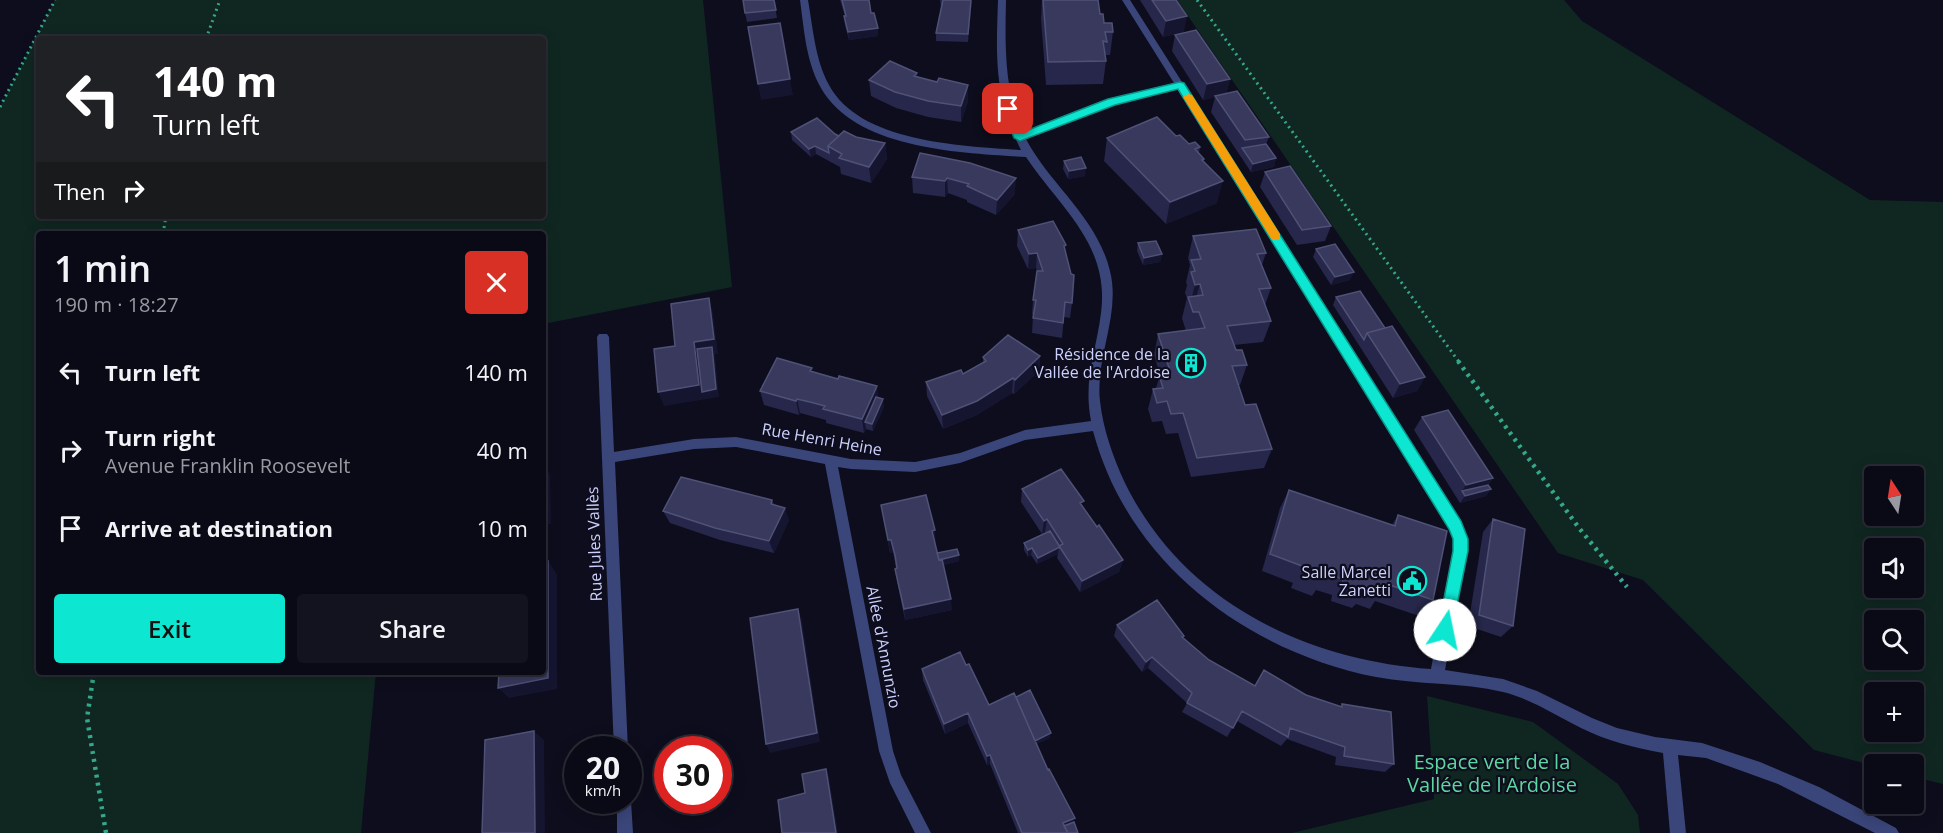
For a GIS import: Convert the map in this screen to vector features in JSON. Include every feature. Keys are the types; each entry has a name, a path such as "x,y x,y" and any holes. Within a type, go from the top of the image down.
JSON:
{"street":[{"path":"804,0 822,81 832,99 855,117 882,130 925,142 971,150 1030,154"},
{"path":"1002,0 1001,81 1008,109 1020,138 1030,154 1083,221 1096,243 1105,272 1109,304 1094,377 1094,407 1098,426 1114,473 1135,516 1146,533 1183,572 1219,603 1275,636 1323,656 1377,670 1478,679 1523,691 1591,726 1632,740 1707,751 1764,770 1891,833"},
{"path":"1126,0 1456,526 1460,539 1460,551 1437,676"},
{"path":"1020,138 1112,102 1180,85"},
{"name":"Rue Jules Vallès","path":"603,336 620,736"},
{"name":"Rue Henri Heine","path":"609,458 694,444 736,442 831,461 871,466 915,467 960,458 1025,435 1098,426"},
{"name":"Allée d'Annunzio","path":"831,461 886,751 895,778 923,833"},
{"path":"1670,747 1678,833"},
{"path":"624,814 625,833"}],"path":[{"path":"0,107 54,0"},
{"path":"207,36 220,0"},
{"path":"1197,0 1579,528 1626,587"},
{"path":"94,675 87,718 106,833"}],"green space":[{"path":"55,0 703,0 732,287 546,323 546,231 36,231 36,675 376,675 361,833 0,833 0,107 36,37 36,219 546,219 546,36 36,36"},
{"path":"1177,0 1564,0 1582,21 1870,200 1943,202 1943,784 1924,779 1924,754 1864,754 1864,763 1814,750 1643,580 1558,553"},
{"name":"Espace vert de la Vallée de l'Ardoise","path":"1427,696 1533,722 1618,784 1638,815 1640,833 1292,833 1434,799"}],"building":[{"path":"743,0 774,0 776,10 745,13"},
{"path":"842,0 869,0 871,13 874,13 878,28 848,32"},
{"path":"943,0 971,0 968,34 936,33"},
{"path":"1043,0 1098,0 1104,23 1112,23 1113,32 1105,32 1107,42 1103,41 1106,61 1048,62"},
{"path":"1152,0 1176,0 1187,16 1166,21"},
{"path":"780,23 790,79 758,84 748,27"},
{"path":"1196,30 1230,79 1207,84 1175,35"},
{"path":"890,61 917,73 914,76 937,82 939,78 968,85 961,106 928,101 895,92 869,80"},
{"path":"1237,91 1269,137 1245,140 1215,96"},
{"path":"1157,117 1176,136 1180,135 1189,144 1195,142 1200,147 1195,149 1204,159 1202,160 1223,181 1170,202 1107,138"},
{"path":"817,118 839,136 828,146 829,153 815,146 809,149 791,132"},
{"path":"844,131 856,137 885,143 869,167 839,158 842,154 828,146"},
{"path":"1266,144 1276,158 1253,164 1242,148"},
{"path":"920,153 970,163 1016,178 997,200 967,186 969,184 947,178 945,181 912,177"},
{"path":"1081,157 1086,168 1069,171 1064,161"},
{"path":"1290,166 1331,226 1302,230 1265,172"},
{"path":"1053,221 1066,245 1064,246 1071,274 1074,275 1072,303 1065,302 1063,323 1033,318 1037,271 1043,271 1037,253 1029,254 1018,230"},
{"name":"Résidence de la Vallée de l'Ardoise","path":"1256,229 1266,253 1257,254 1271,288 1259,289 1271,321 1227,326 1236,350 1242,350 1247,365 1232,366 1245,405 1256,404 1272,449 1197,458 1183,413 1171,414 1167,401 1157,403 1153,389 1163,388 1159,375 1171,374 1158,334 1205,328 1199,312 1193,312 1188,297 1203,295 1200,284 1195,285 1191,272 1195,271 1191,260 1201,259 1193,236"},
{"path":"1156,241 1162,254 1144,258 1138,243"},
{"path":"1335,244 1354,272 1335,277 1316,249"},
{"path":"1360,291 1385,328 1367,333 1364,340 1336,297"},
{"path":"709,298 714,339 694,342 699,385 658,392 654,349 675,346 671,304"},
{"path":"1392,326 1425,377 1400,384 1367,333"},
{"path":"1008,335 1040,356 1015,380 1013,378 977,401 942,415 926,382 961,370 963,374 986,361 983,357"},
{"path":"712,347 716,389 702,392 697,349"},
{"path":"777,358 812,368 810,371 838,379 839,376 877,386 862,419 823,409 825,406 760,391"},
{"path":"876,397 883,399 872,424 865,422"},
{"path":"1448,410 1493,478 1466,485 1422,417"},
{"path":"1061,469 1084,501 1080,503 1097,527 1099,525 1123,560 1082,581 1059,546 1063,544 1047,519 1044,521 1022,489"},
{"path":"681,477 772,500 771,504 785,508 769,541 715,528 663,511"},
{"path":"1488,485 1491,489 1465,496 1462,491"},
{"path":"1289,490 1395,526 1398,515 1447,531 1433,600 1384,583 1382,592 1365,586 1364,592 1342,584 1343,579 1325,573 1323,579 1301,571 1302,566 1270,554"},
{"path":"926,495 935,530 932,531 939,560 942,559 951,599 904,609 895,569 897,568 895,555 891,540 888,540 881,505"},
{"path":"1493,519 1525,529 1513,626 1479,615"},
{"path":"1050,531 1060,547 1038,558 1032,548 1028,550 1024,543"},
{"path":"957,549 959,555 939,560 937,553"},
{"path":"546,561 548,561 548,678 498,688 499,675 546,675"},
{"path":"1157,600 1184,636 1182,637 1209,660 1255,686 1264,670 1306,695 1342,707 1342,704 1391,712 1394,764 1344,756 1345,747 1290,728 1288,737 1242,711 1233,728 1187,703 1192,693 1152,657 1146,662 1117,625"},
{"path":"798,609 817,733 766,744 750,618"},
{"path":"960,652 966,665 969,664 989,705 1014,693 1048,770 1075,818 1063,823 1068,833 1022,833 990,755 987,756 968,713 944,724 922,669"},
{"path":"1030,690 1051,733 1035,741 1016,697"},
{"path":"534,731 535,833 482,833 485,740"},
{"path":"826,769 836,833 782,833 778,800 805,793 802,774"},
{"path":"1074,822 1078,833 1068,833 1064,826"}],"slow traffic":[{"path":"1188,97 1276,237"}],"place":[{"name":"Résidence de la Vallée de l'Ardoise","path":"1191,363"},
{"name":"Salle Marcel Zanetti","path":"1412,581"}],"route":[{"path":"1008,109 1020,138 1126,97 1180,85 1456,526 1460,539 1459,561 1445,630"}]}
